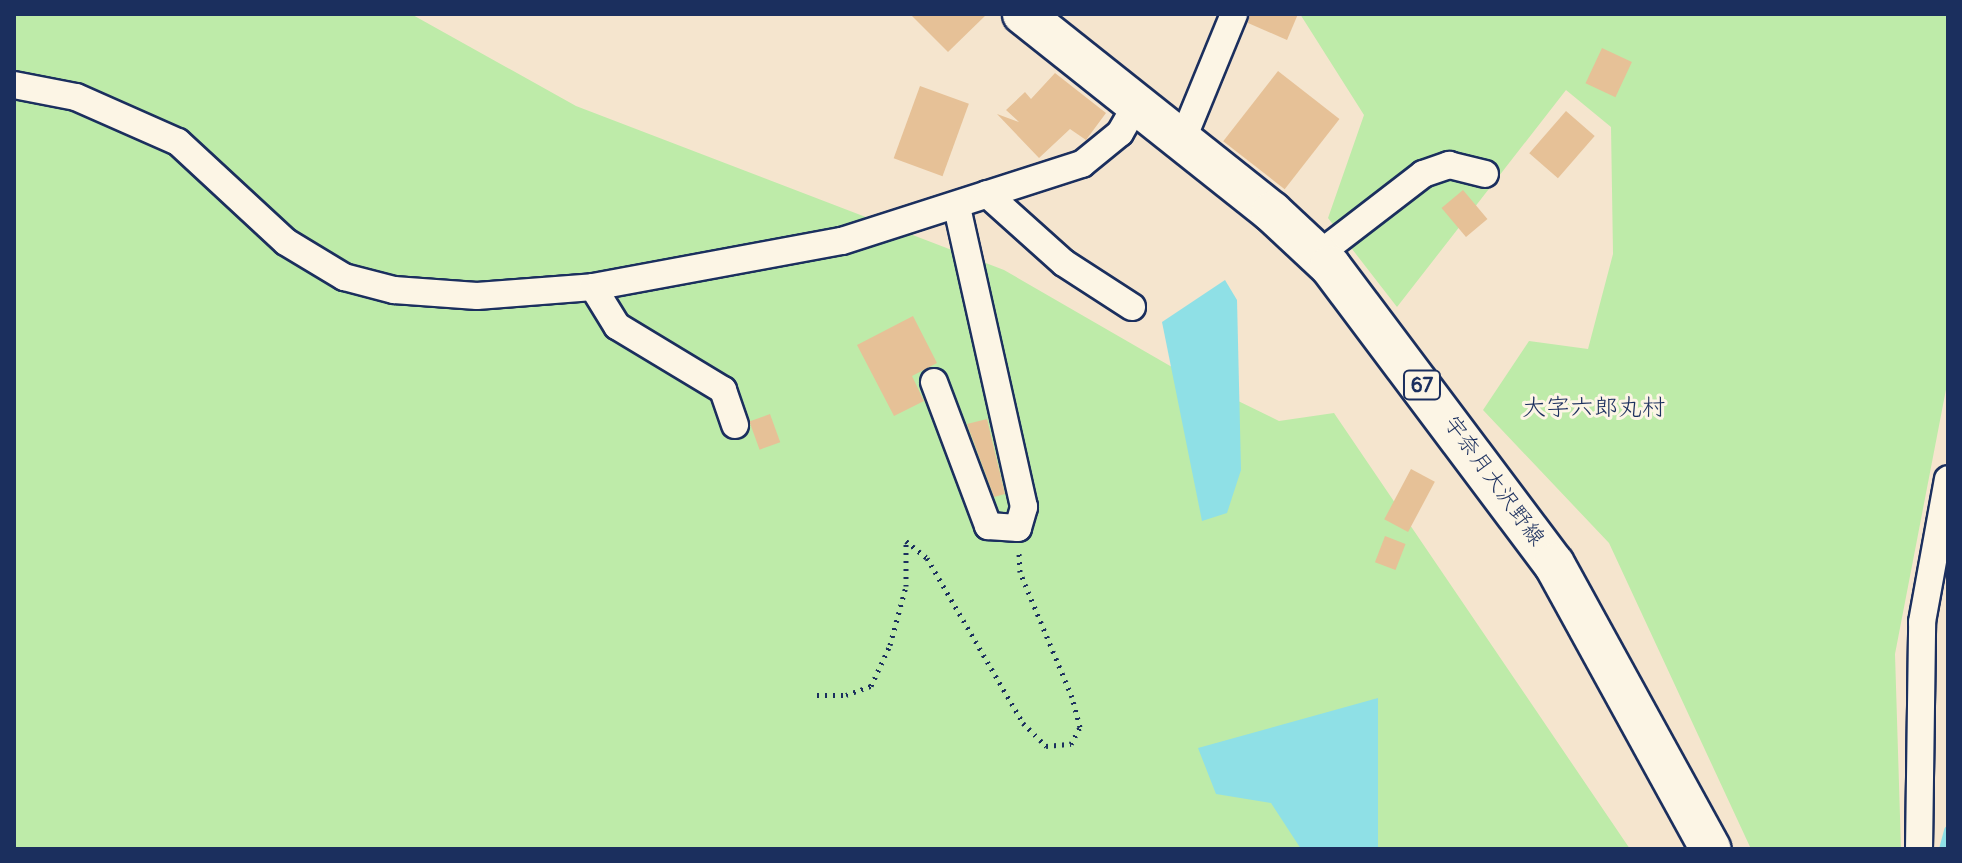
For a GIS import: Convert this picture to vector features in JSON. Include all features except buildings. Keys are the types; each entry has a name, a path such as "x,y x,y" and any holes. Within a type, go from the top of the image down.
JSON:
{"main road":[{"name":"宇奈月大沢野線","path":"1023,14 1318,255 1554,564 1711,849"}],"street":[{"path":"1182,141 1234,14"},
{"path":"14,85 76,97 178,142 286,242 344,277 394,290 477,296 593,287 842,241 957,207 987,194 1082,164 1120,133 1136,105"},
{"path":"1318,255 1423,174 1449,165 1485,174"},
{"path":"987,194 1064,263 1132,307"},
{"path":"934,382 988,526 1018,528 1024,507 957,207"},
{"path":"593,287 617,326 723,390 735,425"},
{"path":"1919,849 1922,622 1948,479"}],"path":[{"path":"817,695 846,695 871,686 890,645 906,586 906,541 927,558 1023,723 1046,746 1071,744 1080,727 1020,572 1018,528"}],"green space":[{"path":"14,14 411,14 576,106 1004,270 1191,378 1279,421 1334,413 1630,849 14,849"},
{"path":"1300,14 1948,14 1948,379 1895,654 1901,849 1751,849 1609,543 1483,410 1529,341 1588,349 1613,254 1611,127 1566,90 1397,307 1328,218 1364,115"}],"water":[{"path":"1225,280 1237,300 1241,470 1227,513 1202,521 1162,322"},
{"path":"1378,698 1378,849 1301,849 1271,803 1216,794 1198,748"}],"waterway":[{"path":"1943,849 1948,830"}],"district":[{"name":"大字六郎丸村","path":"1594,408"}]}
